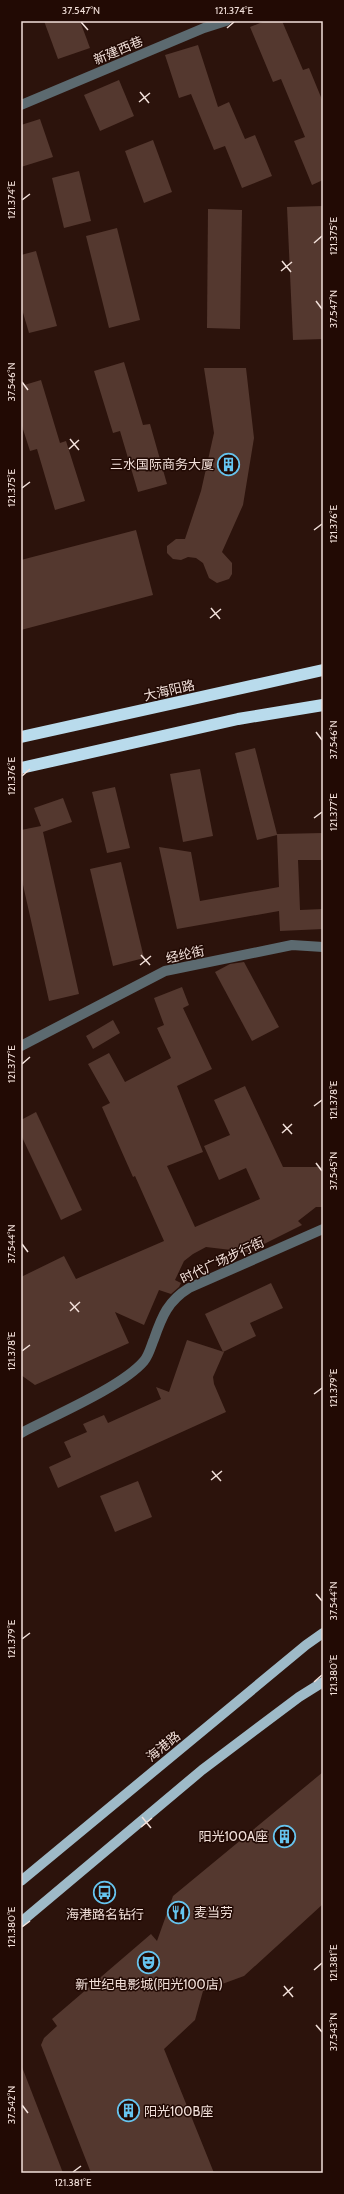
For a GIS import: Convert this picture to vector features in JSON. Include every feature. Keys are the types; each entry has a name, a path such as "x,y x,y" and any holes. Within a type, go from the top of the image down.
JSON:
{"highway":[{"name":"大海阳路","path":"21,737 323,670"},
{"path":"21,768 238,719 323,705"}],"main road":[{"name":"海港路","path":"21,1881 171,1755 306,1645 323,1634"},
{"path":"21,1922 202,1770 299,1697 323,1682"}],"street":[{"name":"新建西巷","path":"21,105 204,28 226,21"},
{"name":"经纶街","path":"21,1046 165,971 292,945 323,947"},
{"name":"时代广场步行街","path":"21,1433 106,1389 135,1370 146,1360 168,1305 176,1296 189,1288 323,1229"}],"building":[{"path":"44,21 80,21 90,48 58,59"},
{"path":"265,21 282,21 303,70 309,68 323,102 323,180 312,185 294,141 305,137 281,79 273,82 250,27"},
{"path":"198,45 218,107 229,102 245,139 255,135 272,176 242,188 225,146 214,150 191,94 179,98 165,55"},
{"path":"119,80 134,116 100,131 84,95"},
{"path":"40,119 53,157 21,167 21,125"},
{"path":"153,140 172,192 144,203 125,151"},
{"path":"79,171 91,221 64,228 52,178"},
{"path":"323,206 323,339 293,340 287,207"},
{"path":"208,209 242,210 240,329 207,328"},
{"path":"117,228 140,320 109,328 86,236"},
{"path":"36,251 57,326 29,333 21,306 21,255"},
{"path":"124,362 143,425 150,424 167,484 138,492 120,431 113,433 94,371"},
{"name":"三水国际商务大厦","path":"204,368 246,368 254,438 243,505 222,552 232,563 232,574 229,579 217,583 209,578 203,563 196,558 188,557 181,560 173,559 167,553 167,546 176,539 185,539 201,491 214,433"},
{"path":"41,380 60,443 66,441 85,501 55,510 37,449 30,451 21,423 21,386"},
{"path":"136,530 153,595 21,630 21,560"},
{"path":"255,748 277,834 323,833 323,860 298,860 300,910 323,909 323,929 280,931 279,911 177,929 159,847 191,852 200,901 279,887 277,835 257,840 235,753"},
{"path":"200,769 213,836 183,842 170,774"},
{"path":"115,787 130,848 107,853 92,792"},
{"path":"63,798 72,822 43,832 79,994 49,1001 21,876 21,830 41,826 34,808"},
{"path":"121,862 144,958 113,966 90,869"},
{"path":"244,962 279,1027 252,1041 215,972 230,964"},
{"path":"182,987 189,1005 183,1008 212,1069 177,1086 203,1152 167,1166 195,1227 260,1199 246,1168 219,1180 204,1146 230,1135 214,1100 245,1086 283,1167 323,1167 323,1207 316,1207 298,1221 302,1225 248,1252 206,1247 193,1254 184,1261 175,1280 181,1283 179,1287 171,1294 159,1290 144,1325 115,1312 129,1343 35,1385 21,1375 21,1277 64,1256 76,1279 164,1241 135,1176 133,1177 102,1107 110,1103 88,1064 109,1053 125,1082 171,1058 157,1028 164,1025 154,998"},
{"path":"113,1020 120,1033 93,1049 86,1036"},
{"path":"36,1112 82,1210 61,1220 21,1135 21,1120"},
{"path":"271,1283 283,1308 250,1323 256,1336 223,1352 205,1314"},
{"path":"187,1340 224,1352 213,1377 214,1384 226,1412 58,1488 49,1467 71,1457 64,1442 87,1432 83,1424 104,1415 108,1423 161,1399 156,1387 169,1392"},
{"path":"138,1481 152,1517 115,1532 100,1496"},
{"path":"323,1772 323,1904 244,1976 203,1991 195,2020 164,2049 214,2173 91,2173 41,2045 44,2038 57,2026 52,2019 151,1934 157,1941 173,1896"},
{"path":"22,2067 63,2173 21,2173"}],"place":[{"name":"三水国际商务大厦","path":"229,464"},
{"name":"阳光100A座","path":"284,1836"},
{"name":"海港路名钻行","path":"105,1892"},
{"name":"麦当劳","path":"178,1912"},
{"name":"新世纪电影城(阳光100店)","path":"149,1962"},
{"name":"阳光100B座","path":"128,2111"}]}
